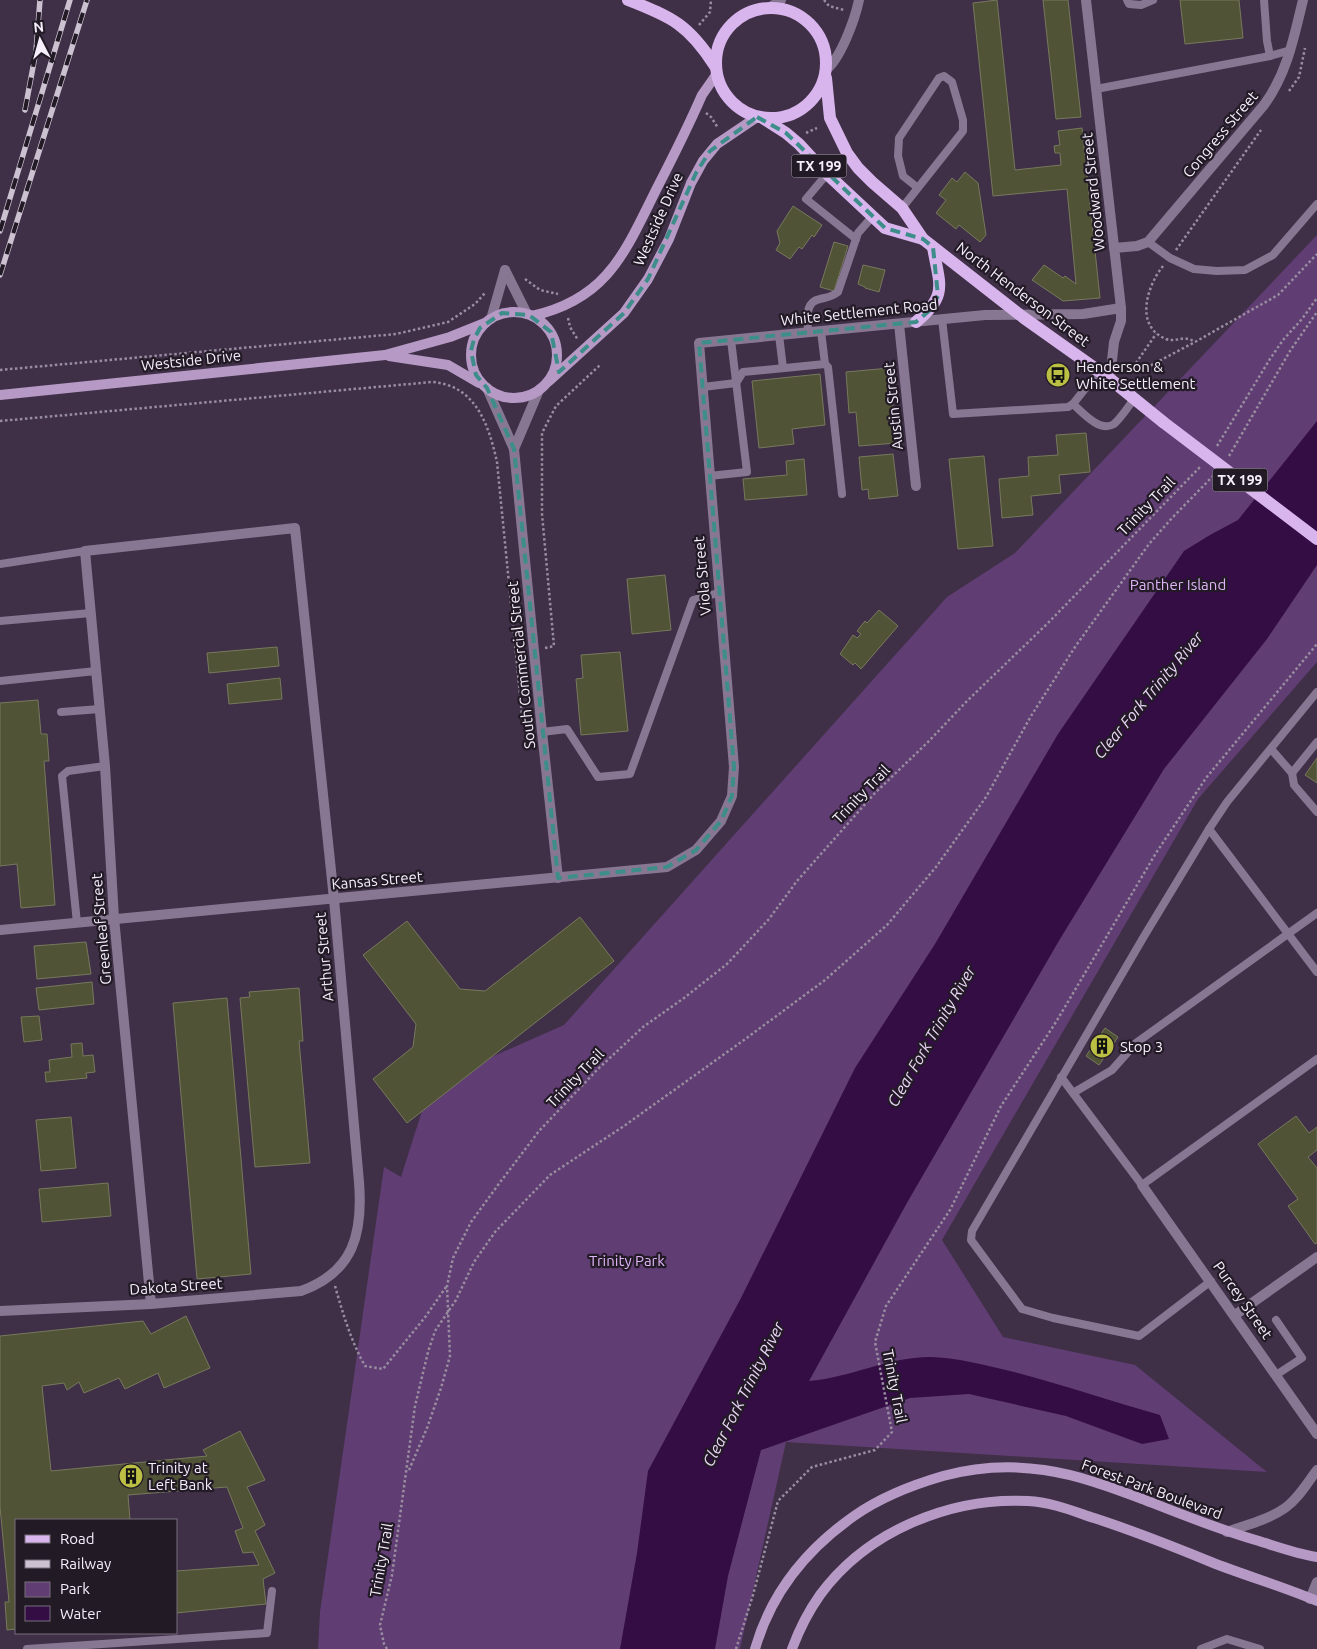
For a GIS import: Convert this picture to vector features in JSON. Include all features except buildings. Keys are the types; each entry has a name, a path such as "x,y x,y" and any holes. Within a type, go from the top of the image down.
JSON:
{"main road":[{"path":"628,0 663,14 677,22 704,49 727,98 740,110 760,118 793,114 809,104 818,93 826,74 825,51 818,34 805,19 788,10 766,8 749,0"},
{"path":"715,71 717,49 723,35 730,26 741,15 766,8"},
{"name":"Westside Drive","path":"529,315 565,306 587,293 618,262 634,234 715,71"},
{"name":"North Henderson Street","path":"826,74 830,118 844,147 858,168 902,208 928,243 1022,316 1110,379 1163,422 1317,539"},
{"name":"Westside Drive","path":"549,381 624,313 648,279 669,239 691,183 703,160 717,144 760,118"},
{"name":"North Henderson Street","path":"760,118 786,133 885,228 928,243"},
{"path":"916,322 930,310 940,288 928,243"},
{"path":"516,312 529,315 541,321 550,332 556,344 557,358 554,372 549,381 539,390 526,397 513,398 501,396 484,386 476,375 471,364 471,351 474,339 480,328 502,313 516,312"},
{"name":"Westside Drive","path":"0,395 385,355 450,336 488,321"},
{"name":"Westside Drive","path":"385,355 448,365 484,386"},
{"name":"Forest Park Boulevard","path":"755,1649 775,1599 796,1569 825,1537 861,1511 881,1500 926,1481 954,1473 1009,1467 1046,1470 1099,1483 1227,1532 1302,1555 1317,1557"},
{"path":"792,1649 801,1627 820,1595 845,1567 868,1547 896,1530 933,1514 978,1503 1029,1501 1062,1507 1153,1538 1314,1600"}],"street":[{"path":"766,8 781,0"},
{"path":"826,74 833,64 851,25 859,0"},
{"name":"Woodward Street","path":"1086,0 1121,308 1121,321 1114,342 1110,379"},
{"name":"Congress Street","path":"1148,242 1264,105 1275,88 1292,50 1303,0"},
{"path":"1114,248 1137,246 1148,242"},
{"path":"488,321 505,270 529,315"},
{"name":"White Settlement Road","path":"699,343 985,315 1083,314 1121,308"},
{"name":"Austin Street","path":"899,324 916,486"},
{"name":"Viola Street","path":"699,343 718,593 734,768 732,796 728,805"},
{"name":"South Commercial Street","path":"484,386 514,449 558,878"},
{"name":"South Commercial Street","path":"514,449 539,390"},
{"name":"Arthur Street","path":"85,551 295,528 334,899 360,1200 356,1232 345,1262"},
{"name":"Greenleaf Street","path":"85,551 105,766 114,918 151,1304"},
{"name":"Kansas Street","path":"0,930 667,868 696,850 722,822 728,805"},
{"name":"Purcey Street","path":"1142,1184 1317,1434"},
{"path":"1235,1315 1317,1257"},
{"name":"Dakota Street","path":"0,1311 151,1304 301,1291 317,1285 345,1262"},
{"path":"1227,1532 1285,1508 1295,1499 1317,1470"},
{"path":"1314,1600 1317,1582"}],"lane":[{"path":"1126,0 1130,4 1140,5 1153,0"},
{"path":"1264,0 1270,56"},
{"path":"1096,89 1270,56 1292,50"},
{"path":"902,208 918,188 963,131 952,82 944,76 939,78 899,138 898,156 903,176 918,188"},
{"path":"827,174 806,199 856,240"},
{"path":"1148,242 1170,258 1194,269 1217,271 1245,270 1272,255 1317,204"},
{"path":"808,332 808,306 812,302 832,297 838,292 858,233 872,217"},
{"path":"942,319 953,414 1068,407 1073,404 1098,371"},
{"path":"821,331 825,364 828,368 842,494"},
{"path":"779,335 783,368"},
{"path":"709,476 747,472 731,340"},
{"path":"736,383 743,372 825,364"},
{"path":"702,387 736,383"},
{"path":"1073,404 1099,425 1105,426 1113,425 1134,399"},
{"path":"0,564 85,551"},
{"path":"542,732 567,729 598,777 630,774 693,600 718,593"},
{"path":"0,621 91,613"},
{"path":"0,681 96,671"},
{"path":"1211,1281 1139,1336 1052,1318 1022,1309 971,1240 972,1230 1209,829 1227,802 1317,692"},
{"path":"61,712 100,709"},
{"path":"1292,773 1317,742"},
{"path":"1271,749 1292,773 1294,785 1317,812"},
{"path":"77,923 62,776 68,770 105,766"},
{"path":"1209,829 1317,972"},
{"path":"1074,1094 1112,1070 1136,1043 1317,914"},
{"path":"1061,1077 1142,1184 1317,1059"},
{"path":"1276,1320 1302,1358 1276,1375"},
{"path":"26,1649 267,1633 272,1591"},
{"path":"1201,1649 1227,1639 1260,1649"}],"path":[{"path":"698,27 710,12 711,0"},
{"path":"824,0 829,6 848,10"},
{"path":"1288,92 1299,77 1306,43"},
{"path":"703,111 711,117 718,128"},
{"path":"1195,342 1188,338 1167,339 1156,334 1147,320 1146,305 1155,277 1265,124"},
{"path":"802,138 807,132 817,128"},
{"path":"1142,370 1278,295 1317,254"},
{"path":"524,279 540,290 555,294 561,293"},
{"path":"0,370 396,334 448,322 475,304 486,291"},
{"path":"1215,449 1270,359 1317,298"},
{"path":"1228,458 1290,351 1317,312"},
{"path":"567,316 574,335 581,344"},
{"path":"1136,363 1156,334"},
{"path":"534,652 554,646 542,514 542,432 556,406 600,365"},
{"path":"0,421 432,382 443,383 462,392 478,407 490,431 498,470 522,725"},
{"name":"Trinity Trail","path":"407,1474 436,1404 450,1356 447,1286 453,1258 471,1222 539,1131 598,1069 643,1026 684,998 727,964 769,918 797,881 875,793 1047,624 1204,463"},
{"name":"Trinity Trail","path":"388,1649 384,1644 380,1624 392,1575 415,1406 428,1352 435,1331 456,1300 474,1262 495,1232 550,1175 624,1126 744,1040 824,980 888,925 936,868 986,797 1031,716 1075,647 1137,560 1172,518 1216,473"},
{"name":"Trinity Trail","path":"736,1649 753,1595 778,1501 812,1467 875,1450 892,1432 875,1342 886,1306 950,1210 1001,1106 1056,1022 1156,853 1206,778 1317,644"},
{"path":"331,1275 348,1328 365,1366 383,1369 447,1286"}],"highlighted area":[{"path":"757,117 786,133 885,228 923,239 933,247 938,296 930,310 916,322 699,343 734,767 732,796 721,821 696,850 667,867 558,878 514,449 487,388 476,375 471,351 474,339 480,328 502,313 529,315 551,332 559,372 624,313 648,279 696,173 710,151"}],"green space":[{"name":"Trinity Park","path":"1317,235 1317,662 1198,799 942,1240 1003,1337 1135,1365 1267,1472 786,1442 740,1649 318,1649 320,1612 384,1167 401,1177 422,1111 489,1058 564,1025 947,597 1015,553"}],"water":[{"name":"Clear Fork Trinity River","path":"1317,421 1317,565 1267,639 1164,769 1060,939 908,1201 809,1381 839,1376 901,1360 932,1357 962,1360 1029,1376 1160,1415 1169,1439 1142,1444 1066,1416 969,1394 910,1398 761,1450 728,1576 715,1649 620,1649 637,1553 648,1471 741,1298 855,1068 935,944 1058,734 1184,551 1238,520"}],"railway":[{"path":"25,110 36,51 40,0"},
{"path":"0,231 70,0"},
{"path":"0,275 87,0"}],"place":[{"name":"Henderson & White Settlement","path":"1058,375"},
{"name":"Stop 3","path":"1102,1046"},
{"name":"Trinity at Left Bank","path":"131,1476"}],"park label":[{"name":"Panther Island","path":"1178,584"}]}
